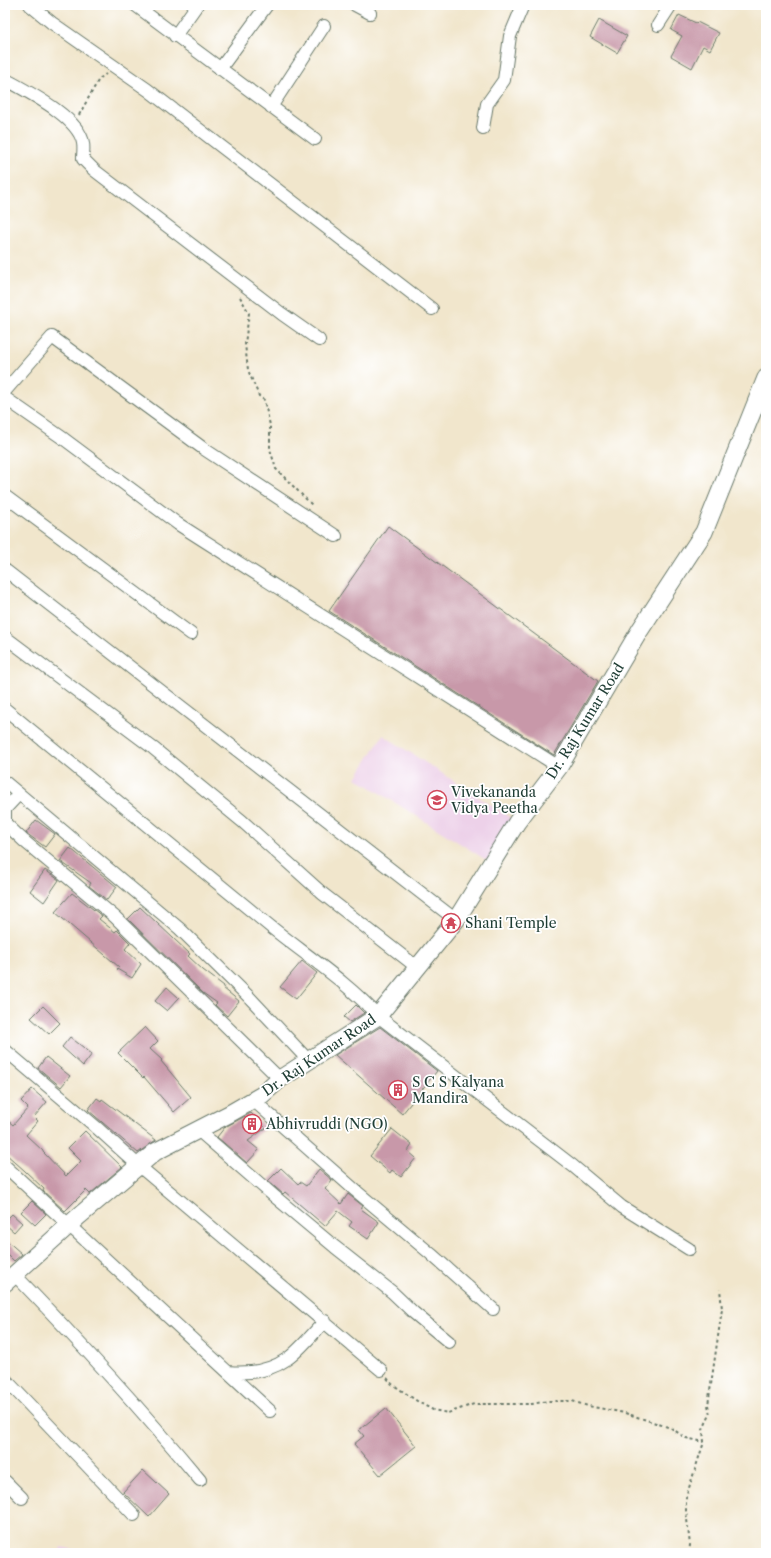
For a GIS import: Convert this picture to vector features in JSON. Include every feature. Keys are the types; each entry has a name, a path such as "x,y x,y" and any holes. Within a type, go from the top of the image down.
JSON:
{"street":[{"path":"30,5 52,23 148,90 432,309"},
{"path":"135,5 315,140"},
{"path":"175,36 197,5"},
{"path":"220,69 267,5"},
{"path":"354,5 370,13"},
{"path":"483,128 487,104 504,80 510,36 523,5"},
{"path":"658,25 670,5"},
{"path":"271,107 324,26"},
{"path":"5,79 50,106 73,125 83,142 83,159 88,164 235,278 319,340"},
{"path":"5,391 52,337 204,449 336,536"},
{"name":"Dr. Raj Kumar Road","path":"9,1276 155,1152 262,1095 280,1079 378,1016 456,920 517,822 559,767 640,630 704,532 766,378"},
{"path":"5,398 64,439 178,524 559,767"},
{"path":"5,496 191,634"},
{"path":"5,570 456,920"},
{"path":"5,637 153,748 242,821 323,894 418,968"},
{"path":"5,709 144,821 298,949 363,1000 378,1016 573,1166 622,1207 689,1248"},
{"path":"5,782 180,929 248,996 309,1061"},
{"path":"19,794 5,809 5,823 24,841 114,917 280,1079"},
{"path":"5,1050 96,1127 139,1166 381,1370"},
{"path":"253,1100 493,1309"},
{"path":"198,1130 335,1247 392,1292 414,1313 449,1342"},
{"path":"5,1166 270,1411"},
{"path":"9,1276 80,1343 156,1427 200,1480"},
{"path":"228,1372 244,1374 267,1369 288,1358 324,1321"},
{"path":"5,1379 134,1515"},
{"path":"5,1481 22,1498"}],"path":[{"path":"73,125 99,78 106,74 112,65"},
{"path":"235,278 234,287 248,313 246,344 248,370 259,396 264,400 270,426 270,449 276,469 312,505"},
{"path":"689,1553 690,1544 686,1497 704,1442 703,1429 710,1415 708,1405 722,1309 720,1289"},
{"path":"381,1370 392,1384 433,1410 448,1413 474,1404 532,1404 548,1401 572,1401 588,1406 625,1413 672,1428 686,1438 704,1442"}],"shaded area":[{"name":"Vivekananda Vidya Peetha","path":"383,735 517,822 491,863 356,778"},
{"path":"61,1547 92,1553 59,1553"}],"building":[{"path":"679,15 719,33 710,50 703,46 692,68 671,56 682,36 671,30"},
{"path":"599,20 627,36 617,53 590,37"},
{"path":"388,526 598,681 554,755 329,611"},
{"path":"36,820 55,834 45,847 26,833"},
{"path":"70,848 117,887 107,900 89,886 91,883 60,861"},
{"path":"45,870 59,880 44,902 30,891"},
{"path":"72,893 102,916 99,919 115,932 117,930 130,943 125,949 141,964 132,978 117,969 119,967 55,912"},
{"path":"140,907 190,954 188,956 224,986 223,988 239,1001 227,1016 215,1005 217,1003 203,993 128,919"},
{"path":"302,961 317,973 296,999 280,987"},
{"path":"167,987 179,998 167,1011 155,1001"},
{"path":"356,1005 364,1013 350,1022 344,1017"},
{"path":"43,1006 60,1023 49,1034 31,1018"},
{"path":"145,1027 158,1041 150,1049 162,1060 161,1061 191,1097 174,1112 144,1077 143,1078 118,1053"},
{"name":"S C S Kalyana Mandira","path":"380,1027 437,1071 402,1114 335,1055"},
{"path":"70,1037 92,1054 83,1066 62,1047"},
{"path":"46,1057 70,1076 61,1087 38,1068"},
{"path":"32,1089 47,1102 34,1117 38,1121 26,1135 66,1176 81,1161 68,1148 85,1131 122,1167 90,1194 86,1190 65,1211 43,1191 44,1189 5,1153 5,1118 13,1125 28,1108 21,1101"},
{"path":"97,1098 101,1101 102,1099 156,1140 138,1153 88,1110"},
{"path":"251,1113 266,1128 248,1141 259,1150 247,1163 217,1137 225,1127"},
{"path":"392,1129 412,1145 408,1151 416,1158 401,1177 392,1170 390,1173 370,1156"},
{"path":"281,1168 298,1184 300,1182 306,1186 319,1169 332,1180 325,1189 341,1204 348,1194 363,1206 361,1209 379,1222 368,1239 349,1226 352,1222 338,1211 325,1226 285,1192 283,1194 268,1181"},
{"path":"32,1201 46,1214 35,1225 21,1212"},
{"path":"12,1214 22,1223 14,1232 5,1224 5,1221"},
{"path":"5,1239 22,1254 14,1261 5,1252"},
{"path":"386,1408 416,1446 380,1475 354,1444 364,1436 359,1430"},
{"path":"143,1470 169,1494 149,1517 123,1492"}],"place":[{"name":"Vivekananda Vidya Peetha","path":"437,800"},
{"name":"Shani Temple","path":"451,923"},
{"name":"S C S Kalyana Mandira","path":"398,1090"},
{"name":"Abhivruddi (NGO)","path":"252,1124"}]}
